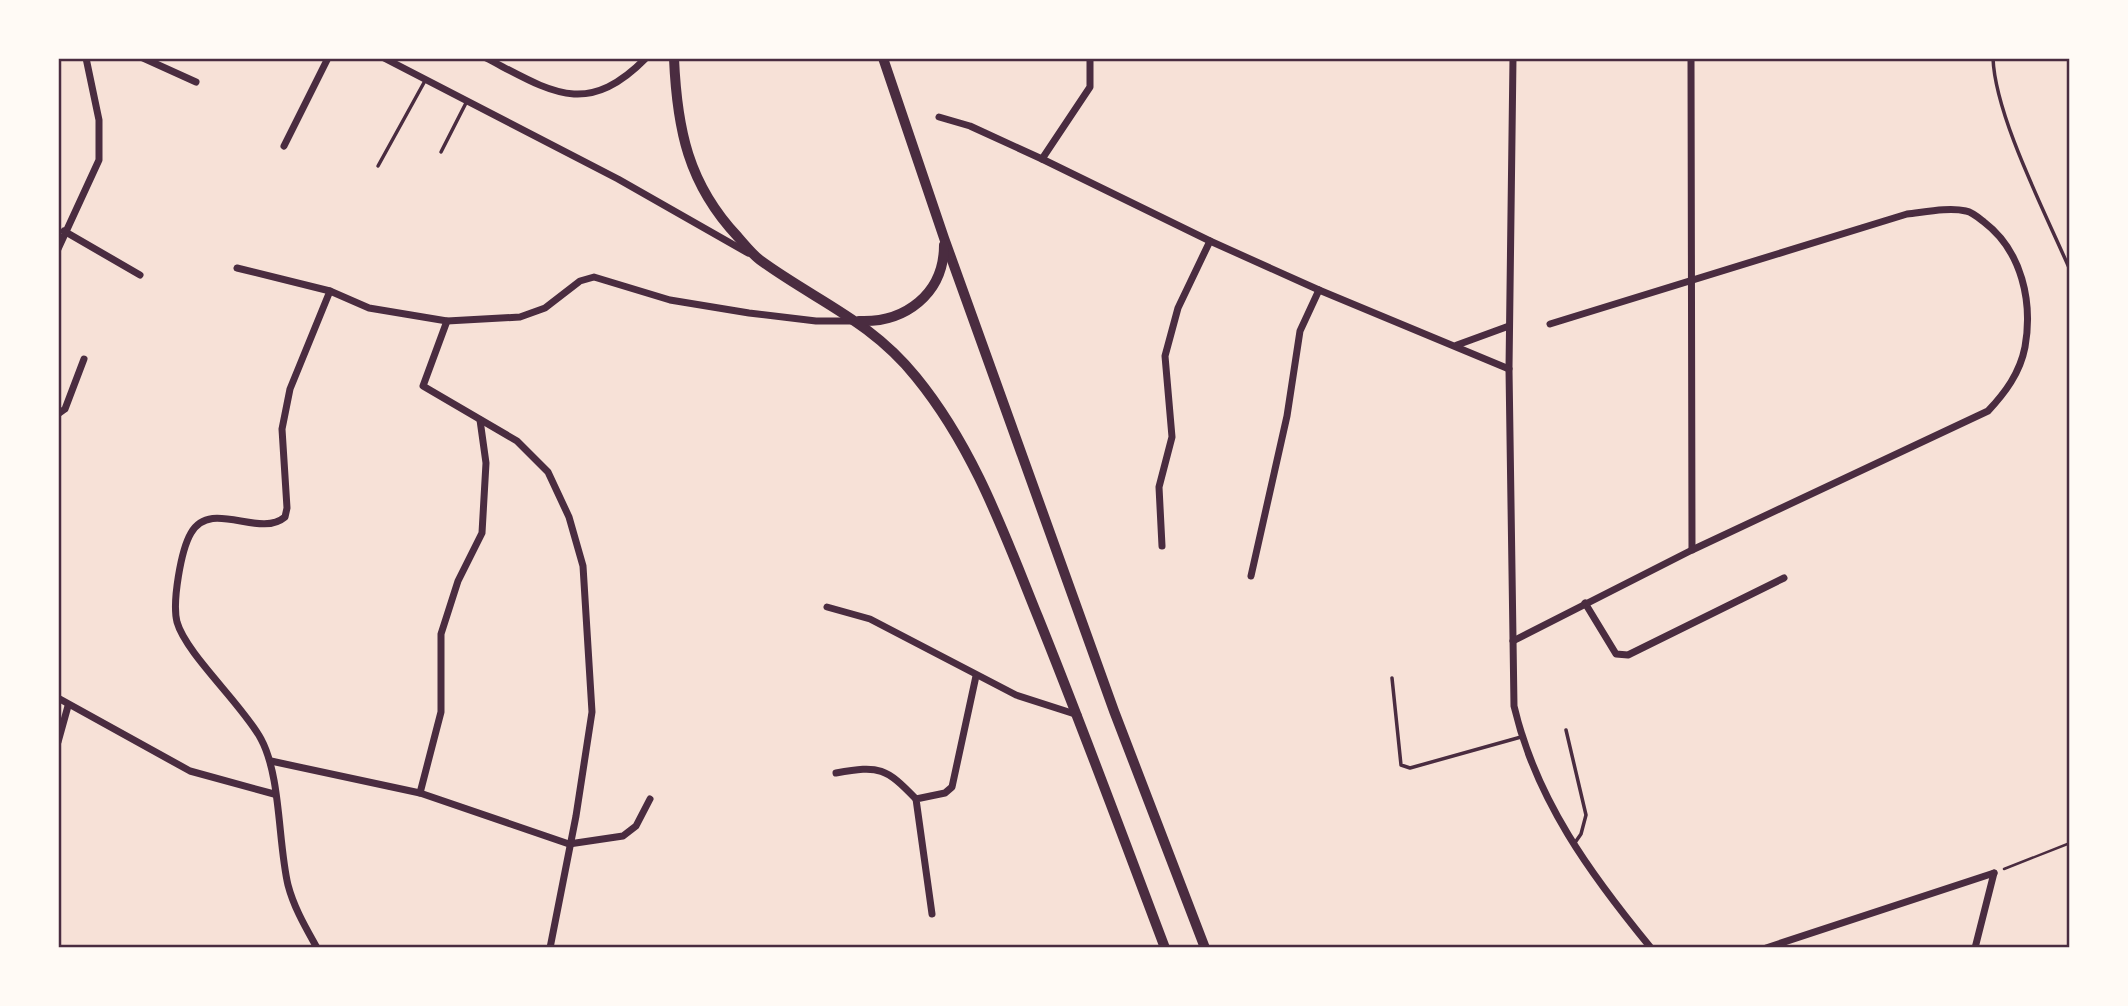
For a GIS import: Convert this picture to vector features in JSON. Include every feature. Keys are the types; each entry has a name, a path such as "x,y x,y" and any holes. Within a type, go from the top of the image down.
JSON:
{"main road":[{"path":"674,58 678,110 686,150 698,183 722,220 758,259 859,321 916,376 985,484 1077,715 1165,948"},
{"path":"883,58 944,238 1114,711 1205,948"},
{"path":"859,321 893,318 922,301 940,272 944,238"}],"street":[{"path":"58,249 64,231 90,185 99,160 99,120 86,58"},
{"path":"144,58 196,82"},
{"path":"284,146 328,58"},
{"path":"384,58 618,178 758,259"},
{"path":"486,58 553,93 587,94 612,86 646,58"},
{"path":"1042,159 1090,87 1090,58"},
{"path":"1513,58 1509,369 1514,706 1521,737 1548,801 1573,846 1604,891 1651,948"},
{"path":"1692,58 1692,550"},
{"path":"939,117 970,126 1319,290 1509,369"},
{"path":"1513,641 1692,550 1987,411 2004,395 2015,376 2025,348 2026,296 2015,258 1992,228 1966,211 1908,214 1550,324"},
{"path":"64,231 140,275"},
{"path":"1162,546 1159,487 1172,437 1165,356 1178,308 1210,241"},
{"path":"237,268 330,291 369,309 447,321 520,317 545,308 580,281 594,277 670,300 748,313 816,321 859,321"},
{"path":"1251,576 1285,425 1300,331 1319,290"},
{"path":"317,948 301,919 288,885 271,761 249,720 188,641 177,622 176,596 190,535 197,525 206,519 219,518 273,524 285,517 287,508 282,429 290,389 330,291"},
{"path":"447,321 423,386 517,442 548,472 569,517 583,566 592,712 550,948"},
{"path":"1456,345 1509,326"},
{"path":"58,414 65,408 84,359"},
{"path":"420,793 441,712 441,634 458,581 474,555 482,533 486,503 480,420"},
{"path":"1585,603 1609,646 1616,654 1628,655 1784,578"},
{"path":"827,607 870,619 1016,695 1077,715"},
{"path":"916,799 945,793 952,787 976,676"},
{"path":"58,698 68,706 190,771 274,794"},
{"path":"58,742 68,706"},
{"path":"271,761 420,793 569,844 623,836 636,826 650,799"},
{"path":"836,773 869,767 881,769 894,776 916,799 932,914"},
{"path":"1766,948 1994,873"},
{"path":"1975,948 1994,873"}],"lane":[{"path":"1993,58 1994,79 2026,170 2070,270"},
{"path":"378,166 426,79"},
{"path":"441,152 467,100"},
{"path":"1392,678 1401,765 1410,768 1521,737"},
{"path":"1566,730 1586,815 1581,834 1573,846"}],"path":[{"path":"1994,873 2070,843"}]}
